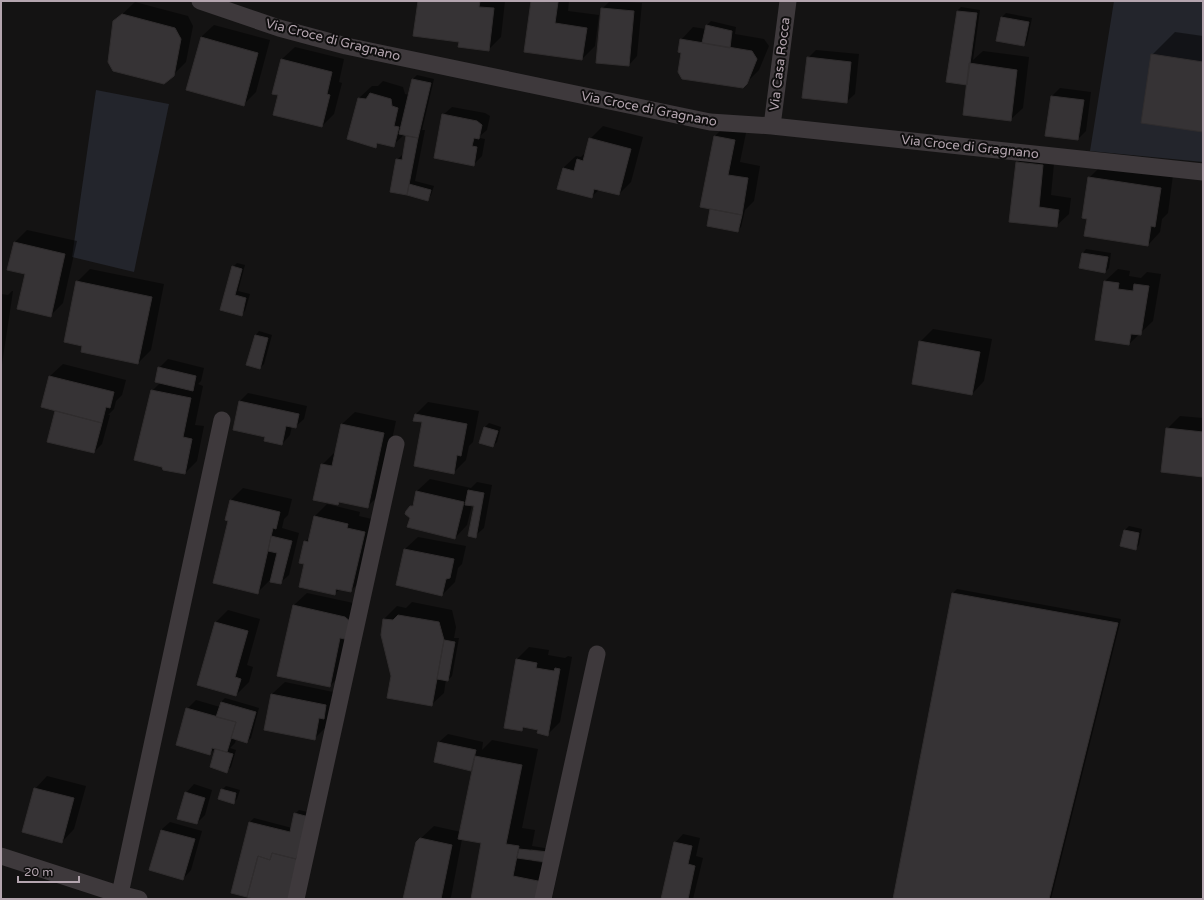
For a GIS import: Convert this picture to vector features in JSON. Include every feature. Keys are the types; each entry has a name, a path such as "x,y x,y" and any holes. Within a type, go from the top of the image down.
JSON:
{"street":[{"name":"Via Croce di Gragnano","path":"200,1 279,28 346,46 710,122 772,126 1203,172"},
{"name":"Via Casa Rocca","path":"772,126 788,1"},
{"path":"120,894 222,420"},
{"path":"296,899 396,444"},
{"path":"542,899 597,654"},
{"path":"1,856 139,899"}],"shaded area":[{"path":"1114,1 1203,1 1203,162 1090,151"},
{"path":"96,90 169,104 134,272 72,257"}],"building":[{"path":"418,1 480,1 479,7 494,8 489,51 458,47 459,42 413,36"},
{"path":"531,1 558,2 555,23 587,28 582,60 524,52"},
{"path":"601,8 634,11 629,66 596,63"},
{"path":"957,11 977,13 967,85 946,82"},
{"path":"122,14 175,28 181,39 174,76 164,84 113,71 108,62 113,21"},
{"path":"1001,17 1029,22 1024,46 996,41"},
{"path":"706,25 732,31 730,48 702,43"},
{"path":"201,37 258,53 244,106 186,90"},
{"path":"680,39 752,51 757,59 747,84 743,88 682,79 678,72 681,53 678,52"},
{"path":"1151,54 1203,62 1203,132 1141,123"},
{"path":"807,57 851,62 847,103 802,98"},
{"path":"281,59 332,72 327,94 330,95 322,127 273,115 278,95 272,94"},
{"path":"969,63 1017,70 1011,121 963,115"},
{"path":"412,79 431,83 418,138 399,134"},
{"path":"370,93 391,99 392,106 398,108 394,126 399,127 394,147 377,143 376,148 347,139 358,98 366,99"},
{"path":"1051,96 1084,100 1078,140 1045,136"},
{"path":"442,114 477,121 482,125 479,139 474,138 472,146 477,147 474,166 434,158"},
{"path":"406,136 418,138 407,195 390,192 396,159 402,160"},
{"path":"714,136 735,140 728,175 748,178 742,215 700,207"},
{"path":"589,138 631,149 619,195 594,189 592,198 557,189 563,168 574,171 577,159 583,161"},
{"path":"1016,162 1043,165 1039,207 1059,210 1057,227 1009,222"},
{"path":"1088,177 1161,188 1155,227 1151,226 1148,246 1084,236 1087,219 1082,218"},
{"path":"409,184 431,190 428,201 407,195"},
{"path":"710,209 742,215 738,232 707,226"},
{"path":"14,242 65,254 51,317 17,309 25,274 7,270"},
{"path":"1082,253 1108,257 1105,273 1079,268"},
{"path":"232,266 242,269 235,295 246,298 242,316 220,310"},
{"path":"76,281 152,297 138,364 81,352 82,346 64,342"},
{"path":"1104,281 1119,283 1118,289 1133,291 1134,284 1149,286 1141,335 1131,334 1129,345 1095,340"},
{"path":"255,335 268,338 260,369 246,365"},
{"path":"919,341 980,352 972,395 912,384"},
{"path":"158,367 196,376 193,391 155,382"},
{"path":"49,376 114,392 110,408 106,407 102,423 41,407"},
{"path":"151,390 191,398 183,437 192,439 185,474 163,470 162,467 134,460"},
{"path":"239,401 299,414 296,428 286,426 282,445 264,441 265,437 233,430"},
{"path":"55,411 102,423 94,453 47,442"},
{"path":"415,414 467,424 461,456 457,455 454,474 414,466 422,422 413,421"},
{"path":"341,424 384,433 368,508 339,502 338,505 313,500 321,464 332,466"},
{"path":"484,427 498,431 493,447 479,443"},
{"path":"1166,428 1203,432 1203,477 1161,472"},
{"path":"468,490 484,493 476,538 468,536 474,506 465,505"},
{"path":"416,491 464,502 455,539 407,527 410,518 405,514 410,506 413,506"},
{"path":"230,500 280,512 276,529 273,528 258,594 213,583 228,521 225,520"},
{"path":"314,516 348,524 347,528 365,532 351,592 336,589 335,595 299,587 304,564 299,563 304,541 308,542"},
{"path":"1124,530 1139,533 1136,550 1120,546"},
{"path":"271,536 292,541 281,584 270,582 277,553 268,551"},
{"path":"404,549 454,559 450,578 446,579 442,596 396,585"},
{"path":"952,593 1118,623 1049,899 893,899"},
{"path":"293,605 345,617 352,623 349,640 340,638 330,687 277,676"},
{"path":"398,615 439,622 444,640 432,706 387,698 391,676 381,635 383,619 393,620"},
{"path":"215,622 248,631 235,677 241,679 236,696 197,685"},
{"path":"444,640 455,642 448,681 437,679"},
{"path":"516,659 537,663 536,668 554,671 555,668 560,669 548,736 537,733 538,730 523,727 522,731 504,728"},
{"path":"271,694 326,705 324,719 319,718 315,740 264,730"},
{"path":"221,702 256,712 247,743 231,738 236,722 216,717"},
{"path":"186,708 236,722 227,752 212,748 210,755 176,745"},
{"path":"438,742 476,750 471,771 434,762"},
{"path":"215,749 233,754 227,773 210,767"},
{"path":"475,756 522,765 506,844 519,846 513,876 543,882 540,899 471,899 481,843 458,839"},
{"path":"34,788 74,798 62,843 22,832"},
{"path":"221,789 236,793 234,804 218,799"},
{"path":"185,792 205,798 197,824 177,819"},
{"path":"294,813 313,818 296,859 272,853 270,860 258,856 247,897 231,893 249,822 290,832"},
{"path":"161,830 195,839 183,880 149,870"},
{"path":"420,838 452,845 441,899 403,899 416,842"},
{"path":"674,842 692,846 688,864 695,866 688,899 661,899"},
{"path":"519,849 548,852 546,862 517,858"},
{"path":"272,853 300,860 290,899 253,899 247,897 258,856 270,860"}]}
